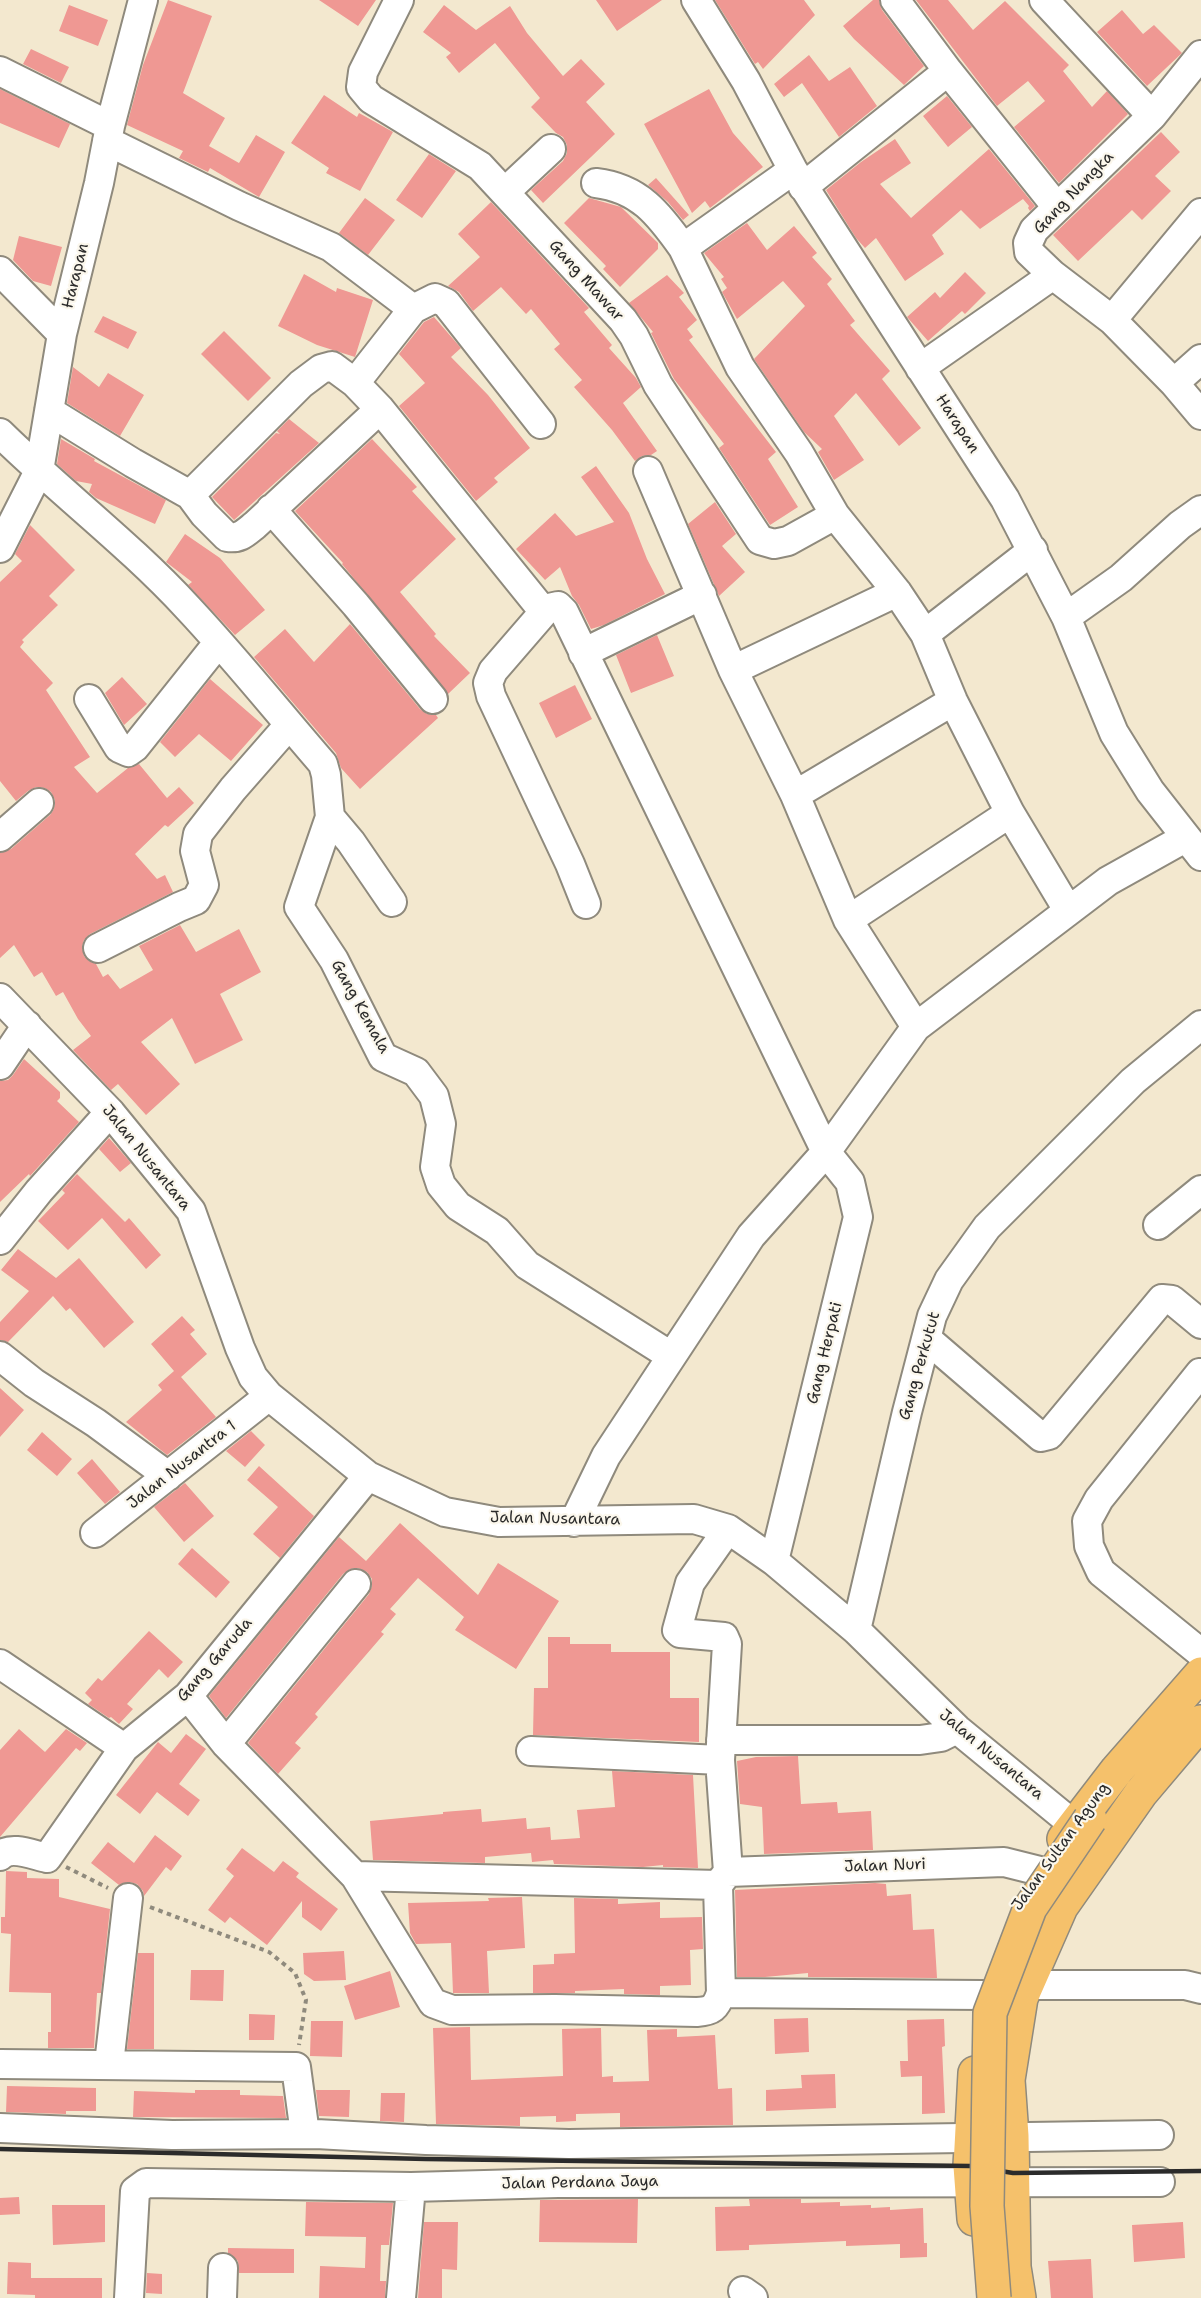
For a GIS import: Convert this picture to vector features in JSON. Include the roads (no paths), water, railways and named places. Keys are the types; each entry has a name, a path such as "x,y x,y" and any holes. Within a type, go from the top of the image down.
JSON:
{"main road":[{"name":"Jalan Sultan Agung","path":"979,2283 970,2136 982,1995 1010,1918 1040,1871 1090,1824 1111,1789 1117,1770 1201,1674"},
{"name":"Jalan Sultan Agung","path":"1014,2288 1014,2184 1008,2080 1021,1998 1061,1907 1141,1793 1201,1722"},
{"path":"994,2298 987,2206 990,2013 1030,1908 1090,1824 1124,1801 1141,1793"},
{"path":"979,2283 1014,2288 1002,2202 1000,2031 1003,2013 1041,1914 1090,1824"}],"street":[{"name":"Harapan","path":"0,548 39,471 62,334 143,0"},
{"name":"Gang Mawar","path":"399,0 363,72 361,87 371,99 480,166 622,320 634,336 658,386 760,540 774,544 788,540 835,515"},
{"name":"Harapan","path":"696,0 746,81 798,178 1005,499 1066,617 1114,733 1149,791 1193,847"},
{"path":"895,0 948,71 1056,206"},
{"path":"1044,0 1152,116"},
{"name":"Gang Nangka","path":"1201,55 1152,116 1056,206 1034,230 1028,243 1029,252 1053,275 1112,320 1174,383 1201,415"},
{"path":"0,71 238,206 331,247 413,309"},
{"path":"683,248 798,178 948,71"},
{"path":"505,192 551,149"},
{"path":"596,183 609,184 632,192 670,228 683,248 740,367 799,453 835,515 897,592 925,634 953,701 1010,813 1068,910"},
{"path":"1112,320 1201,213"},
{"path":"0,271 62,334"},
{"path":"920,368 1053,275"},
{"path":"355,382 413,309 435,298 446,303 541,424"},
{"path":"1174,383 1201,359"},
{"path":"190,495 301,384 321,369 332,366 355,382 380,409 544,612 493,671 488,683 491,696 570,864 586,904"},
{"path":"49,411 190,495 204,514 227,537 240,537 380,409"},
{"path":"0,433 188,608 260,688 323,764 330,817 351,842 392,902"},
{"path":"648,471 733,670 795,795 848,920 916,1027"},
{"path":"271,509 356,605 433,699"},
{"path":"1066,617 1121,579 1180,525 1201,510"},
{"path":"925,634 1033,550"},
{"path":"733,670 897,592"},
{"path":"583,653 702,595"},
{"name":"Gang Herpati","path":"544,612 558,606 564,612 826,1152 850,1182 858,1217 774,1562"},
{"path":"89,699 119,748 128,752 135,747 218,643"},
{"path":"795,795 953,701"},
{"path":"98,948 196,900 204,885 195,851 198,834 233,789 289,725"},
{"path":"0,837 39,803"},
{"path":"848,920 1010,813"},
{"name":"Gang Kemala","path":"330,817 299,907 334,960 383,1057 416,1072 434,1096 441,1124 435,1167 441,1185 458,1206 497,1231 527,1265 671,1356"},
{"path":"574,1522 606,1456 752,1236 826,1152 916,1027 1108,881 1193,847"},
{"name":"Jalan Nusantara","path":"0,998 110,1112 190,1211 240,1348 253,1377 269,1396 368,1476 445,1512 499,1522 694,1519 728,1529 774,1562 856,1630 957,1729 1090,1824"},
{"path":"0,1065 27,1025"},
{"name":"Gang Perkutut","path":"856,1630 932,1316 949,1280 987,1227 1134,1081 1201,1025"},
{"path":"0,1240 39,1191 110,1112"},
{"path":"1158,1226 1201,1190"},
{"path":"927,1339 1041,1437 1048,1435 1162,1299 1172,1300 1201,1324"},
{"path":"0,1356 34,1383 96,1423 168,1476"},
{"path":"1200,1372 1099,1499 1087,1521 1089,1546 1101,1572 1201,1653"},
{"name":"Jalan Nusantra 1","path":"95,1533 269,1396"},
{"name":"Gang Garuda","path":"0,1856 5,1852 14,1851 47,1858 124,1748 188,1696 368,1476"},
{"path":"188,1696 226,1744 355,1876 433,2004 452,2010 711,2011 717,2005 721,1993 723,1878 720,1750 727,1644 724,1637 717,1635 680,1633 677,1630 690,1583 728,1529"},
{"path":"226,1744 356,1584"},
{"path":"0,1664 124,1748"},
{"path":"531,1751 720,1750 920,1740 941,1737 957,1729"},
{"name":"Jalan Nuri","path":"355,1876 723,1878 1004,1862 1040,1871"},
{"path":"109,2064 128,1898"},
{"path":"1027,1985 1185,1985 1201,1989"},
{"path":"721,1993 982,1995"},
{"path":"0,2064 296,2067 305,2134"},
{"path":"0,2128 172,2135 305,2134 569,2144 970,2136 1159,2135"},
{"name":"Jalan Perdana Jaya","path":"129,2298 135,2191 146,2183 411,2187 558,2183 1160,2182"},
{"path":"401,2298 411,2187"},
{"path":"222,2298 223,2268"}],"railway":[{"path":"0,2149 426,2159 970,2166 1013,2173 1201,2171"}]}
